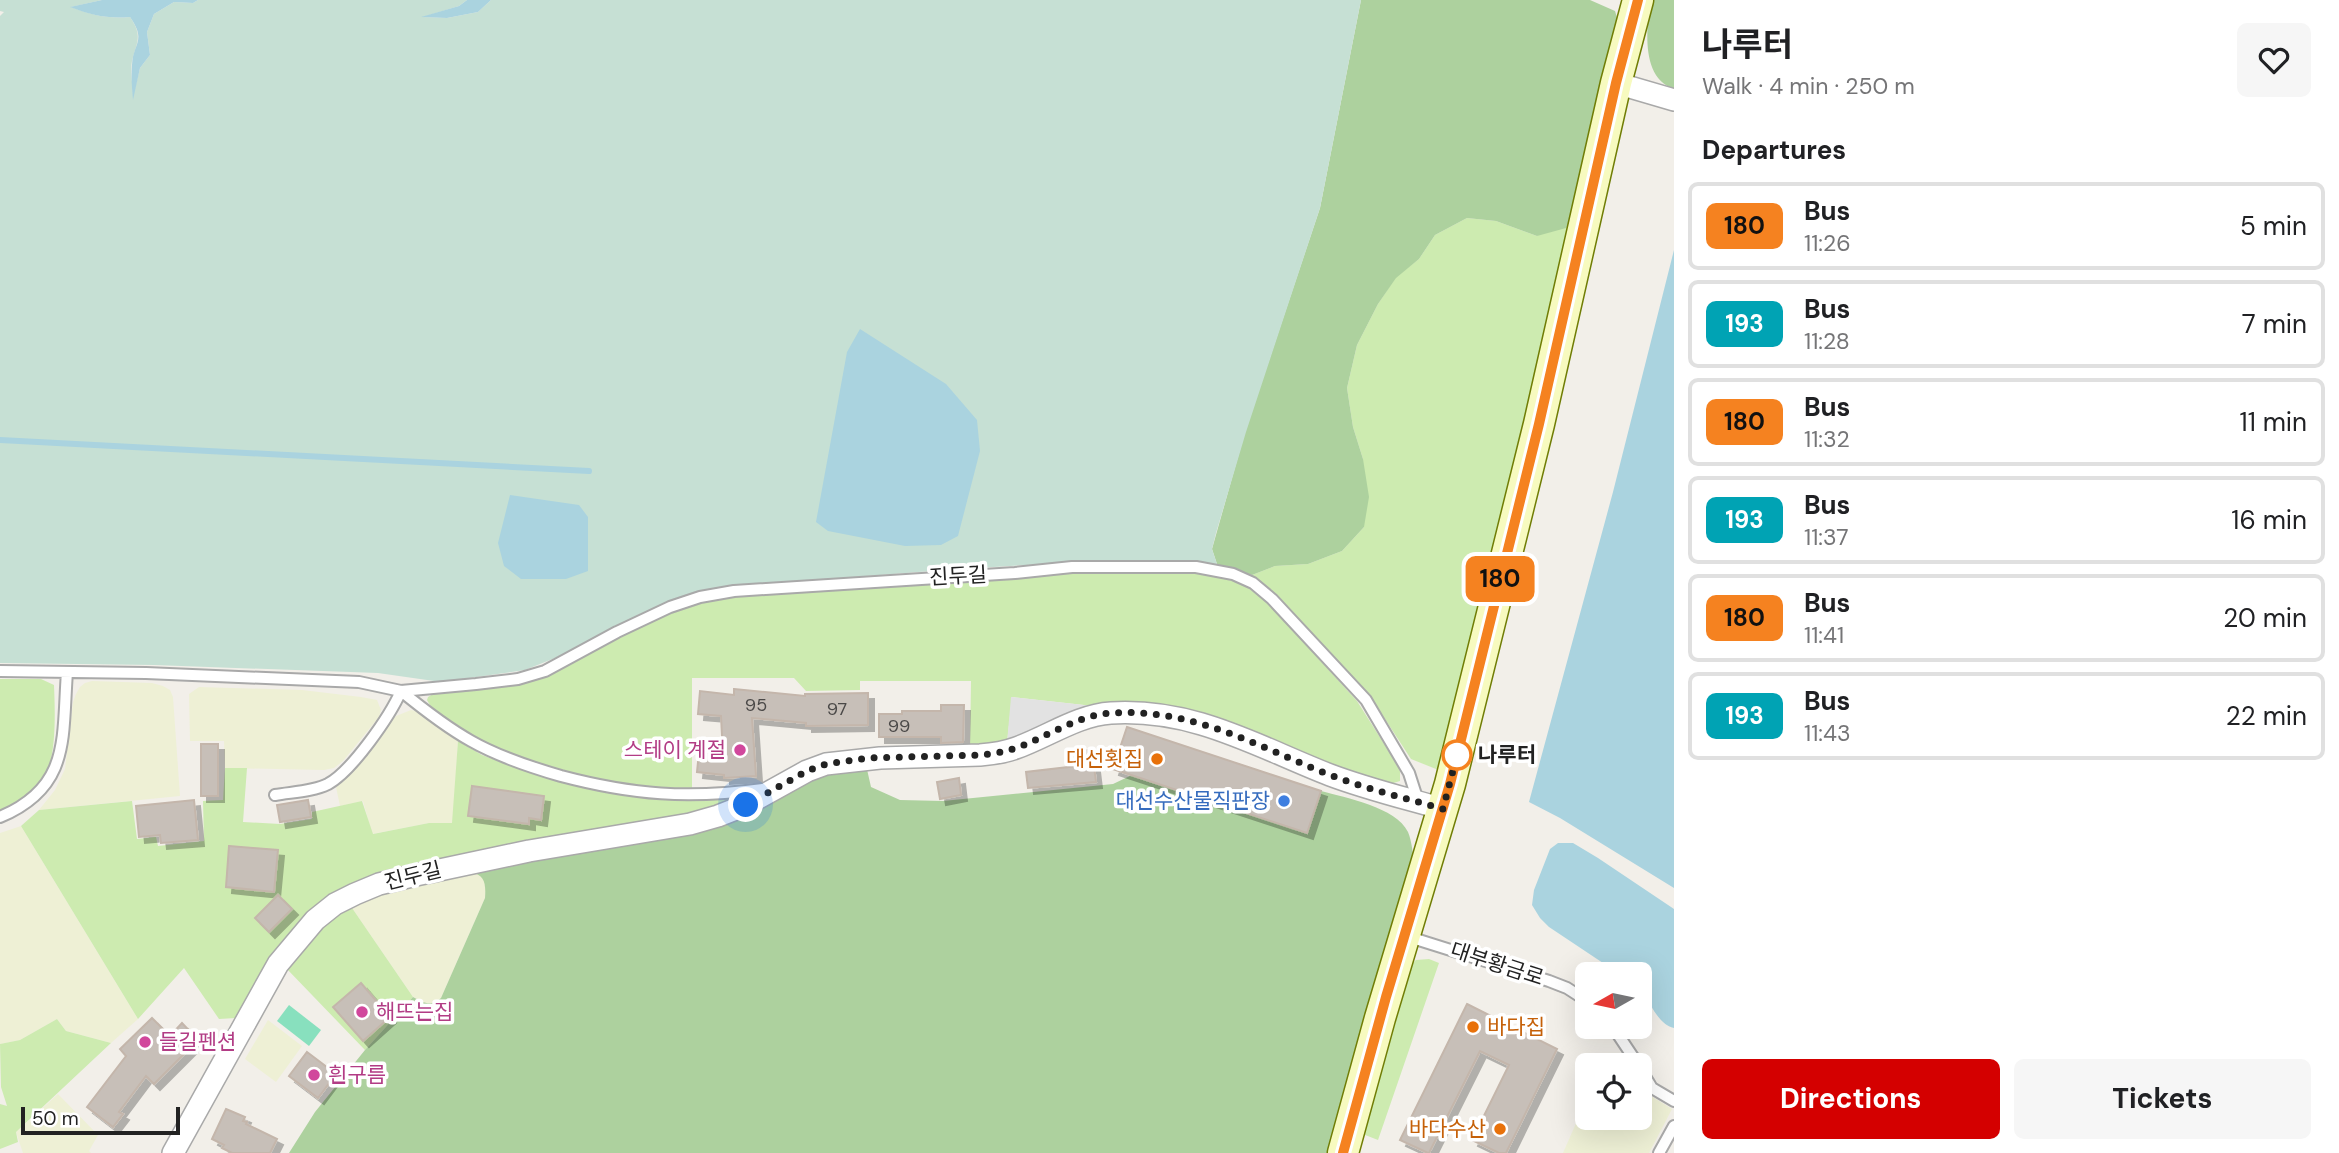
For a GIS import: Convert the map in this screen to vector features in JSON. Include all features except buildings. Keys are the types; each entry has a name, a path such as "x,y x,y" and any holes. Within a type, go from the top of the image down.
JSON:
{"main road":[{"path":"1343,1153 1404,935 1430,805 1539,424 1616,83 1638,0"}],"street":[{"path":"1616,83 1674,100"},
{"name":"진두길","path":"173,1153 278,964 315,920 335,904 379,884 529,851 690,824 746,805 807,771 826,764 868,758 998,753 1096,716 1111,713 1165,714 1191,720 1371,789 1430,805"}],"lane":[{"name":"진두길","path":"0,671 158,673 359,682 401,691 518,679 545,671 670,607 700,597 734,591 1015,573 1072,566 1196,567 1233,573 1253,583 1272,598 1366,700 1430,805"},
{"path":"0,817 30,801 43,789 52,775 61,744 66,672"},
{"name":"진두길","path":"401,691 452,729 507,759 591,784 628,792 661,795 720,793 783,786"},
{"path":"275,795 315,788 335,778 380,727 395,706 401,691"},
{"name":"대부황금로","path":"1404,935 1549,981 1575,993"},
{"path":"1652,1087 1674,1101"},
{"path":"1660,1153 1674,1125"}],"green space":[{"path":"0,0 102,0 71,7 100,16 130,17 138,34 131,65 133,96 140,68 150,55 147,32 154,14 174,2 193,3 198,0 467,0 459,6 423,17 447,18 478,12 491,0 1361,0 1320,208 1246,432 1216,533 1212,549 1217,564 1154,561 1047,564 717,588 685,596 650,610 555,658 525,670 441,682 378,673 0,663 0,16 4,12 0,11"},
{"path":"1361,0 1590,0 1615,11 1620,27 1578,205 1566,228 1537,236 1496,221 1467,218 1435,235 1419,259 1396,278 1378,304 1357,345 1347,388 1369,497 1364,527 1342,551 1308,564 1275,566 1252,575 1217,564 1212,549 1245,432 1320,208"},
{"path":"1650,0 1674,0 1674,89 1663,83 1655,74 1651,63 1647,37"},
{"path":"1578,205 1441,771 1411,759 1370,696 1278,596 1252,575 1275,566 1308,564 1342,551 1364,527 1363,459 1353,427 1347,388 1357,345 1378,304 1396,277 1419,259 1435,235 1467,218 1496,221 1537,236"},
{"path":"1072,572 1202,572 1234,580 1247,587 1269,604 1357,701 1400,769 1400,781 1387,785 1345,772 1243,728 1168,705 1109,703 1093,706 1012,697 1007,743 970,749 971,681 860,681 860,690 806,691 794,678 692,678 692,790 661,788 599,780 510,754 435,711 427,700 433,694 514,683 692,604 727,597"},
{"path":"0,679 41,679 54,685 55,720 51,758 44,778 19,801 0,810"},
{"path":"92,681 152,683 170,690 173,697 180,796 39,810 55,790 65,769 76,694 80,687"},
{"path":"199,687 302,690 361,697 377,700 381,710 379,717 343,761 334,768 225,768 224,741 190,741 189,694"},
{"path":"411,710 420,712 458,741 453,823 429,823 372,834 363,801 340,806 336,787 396,716"},
{"path":"458,741 482,755 514,767 558,780 628,795 754,792 708,811 360,882 236,1018 219,1019 184,968 138,1019 21,826 39,810 132,801 137,839 156,837 158,846 204,841 203,801 223,800 225,768 247,768 243,822 280,824 312,819 312,812 362,801 373,834 429,823 452,823"},
{"path":"866,765 871,787 900,800 943,801 1113,784 1132,775 1307,833 1321,791 1382,810 1402,823 1408,832 1414,865 1331,1153 289,1153 315,1112 365,1050 413,997 427,1003 441,998 485,898 484,881 471,872 611,845 822,774"},
{"path":"21,826 138,1019 111,1043 66,1031 57,1019 20,1040 0,1044 0,833"},
{"path":"471,872 478,873 483,878 485,898 441,998 435,1004 427,1004 413,997 350,905 386,890"},
{"path":"350,905 413,997 365,1050 286,968 311,936"},
{"path":"1429,959 1439,963 1378,1140 1360,1133 1406,969 1416,960"},
{"path":"289,1005 321,1030 309,1046 277,1021"},
{"path":"57,1019 66,1031 111,1043 16,1132 18,1142 0,1149 0,1104 7,1106 1,1087 0,1044 20,1040"},
{"path":"268,1020 302,1046 276,1082 245,1059"},
{"path":"58,1094 98,1135 89,1151 91,1153 23,1153 16,1132"},
{"path":"1652,1097 1672,1109 1649,1153 1563,1153 1575,1126 1575,1130 1652,1130"}],"shaded area":[{"path":"1011,697 1093,706 1007,743"}],"water":[{"path":"102,0 198,0 193,3 174,2 154,14 147,32 150,55 140,68 133,100 132,65 138,32 130,17 99,16 70,7"},
{"path":"467,0 491,0 478,12 447,18 421,17 459,6"},
{"path":"1674,250 1674,888 1529,802 1613,492"},
{"path":"860,329 946,384 977,420 980,451 958,536 941,545 905,546 828,531 816,522 847,352"},
{"path":"510,495 579,505 588,517 588,571 566,579 521,579 504,566 498,543"},
{"path":"1558,843 1573,843 1674,909 1674,1028 1663,1022 1652,1008 1652,962 1602,962 1540,918 1532,905 1534,890 1550,849"}],"waterway":[{"path":"0,440 589,471"}],"bus line":[{"name":"180","path":"1343,1153 1386,997 1450,784 1539,424 1616,83 1638,0"}],"place":[{"name":"스테이 계절","path":"740,750"},
{"name":"나루터","path":"1457,755"},
{"name":"대선횟집","path":"1157,759"},
{"name":"대선수산물직판장","path":"1284,801"},
{"name":"해뜨는집","path":"362,1012"},
{"name":"바다집","path":"1473,1027"},
{"name":"들길펜션","path":"145,1042"},
{"name":"흰구름","path":"314,1075"},
{"name":"바다수산","path":"1500,1129"}],"route":[{"path":"746,805 807,771 826,764 868,758 998,753 1078,722 1111,713 1165,714 1191,720 1371,789 1443,809 1457,755"}]}
